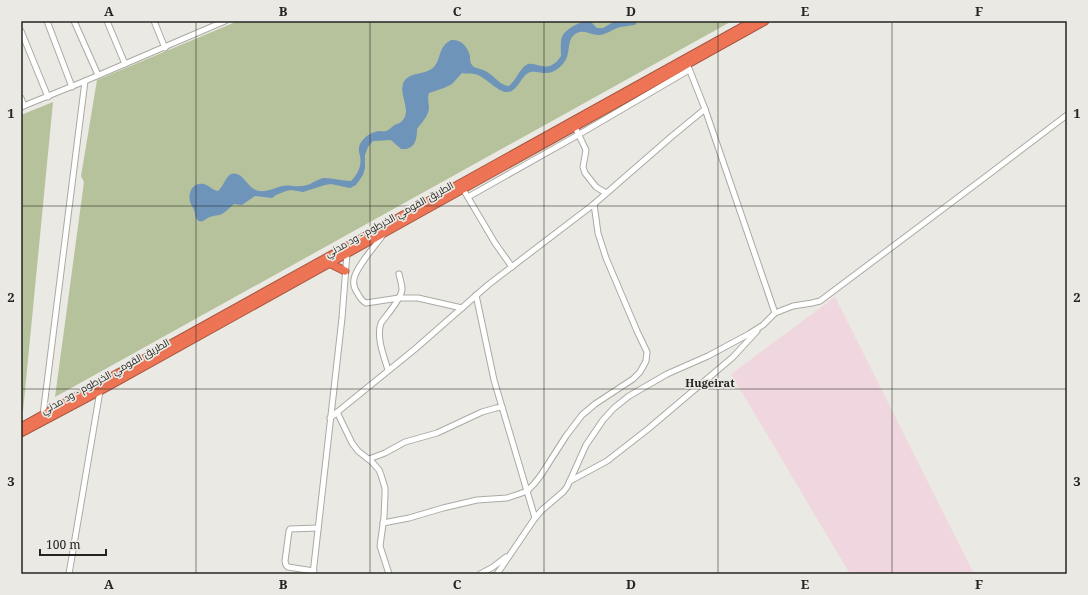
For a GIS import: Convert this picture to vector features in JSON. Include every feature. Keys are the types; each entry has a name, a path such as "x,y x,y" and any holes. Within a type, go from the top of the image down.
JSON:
{"highway":[{"name":"الطريق القومي الخرطوم - ود مدني","path":"21,427 687,65 753,21"},
{"name":"الطريق القومي الخرطوم - ود مدني","path":"21,433 100,391 329,263 347,250 385,232 765,21"},
{"path":"329,263 345,271"}],"street":[{"path":"47,21 72,87"},
{"path":"74,21 98,75"},
{"path":"107,21 125,64"},
{"path":"154,21 165,48"},
{"path":"21,98 23,107 165,48 215,23 226,21"},
{"path":"21,31 48,97"},
{"path":"468,197 578,135 687,65 705,109 775,313"},
{"path":"43,415 85,81"},
{"path":"330,418 498,277 594,204 705,109"},
{"path":"570,481 607,461 648,429 733,357 775,313 793,306 812,304 820,301 1067,115"},
{"path":"575,127 586,150 583,167 585,173 593,184 606,193"},
{"path":"462,189 495,243 512,267"},
{"path":"383,523 409,518 471,501 514,496 527,490 541,475 566,436 582,415 595,404 637,376 640,372 647,357 647,352 636,331 601,243 596,225 594,204"},
{"path":"385,232 358,268 354,279 356,291 364,302 398,298 423,299 462,308"},
{"path":"318,528 290,529 288,531 285,561 288,567 314,572 342,318 347,250"},
{"path":"388,370 381,345 379,328 401,292 402,287 399,274"},
{"path":"476,295 494,380 535,518"},
{"path":"497,574 535,518 563,492 570,481 586,445 602,420 614,408 648,384 708,356 750,334 763,325"},
{"path":"69,574 100,391"},
{"path":"46,399 51,407 55,408"},
{"path":"369,459 385,453 405,442 437,433 482,412 502,407"},
{"path":"337,412 358,451 376,466 381,475 385,488 384,517 380,546 388,574"},
{"path":"480,574 493,567 511,553"}],"shaded area":[{"path":"835,297 974,574 850,574 731,374"}],"green space":[{"path":"238,21 732,21 55,397 84,182 81,176 97,80"},
{"path":"53,102 23,411 21,413 21,115"}],"water":[{"path":"590,21 597,28 603,28 615,21 638,21 635,25 619,27 600,35 594,35 586,32 577,33 570,41 567,57 559,68 549,73 530,72 525,75 516,88 510,92 502,91 478,75 462,73 452,84 429,93 429,109 424,120 417,129 416,140 412,146 406,149 401,149 391,140 373,141 368,147 365,155 365,168 363,175 356,185 350,188 331,184 303,192 291,190 286,191 272,198 255,196 242,205 234,204 220,215 212,216 202,221 196,219 195,212 189,199 192,188 196,185 202,184 218,191 231,174 239,175 251,187 259,191 285,186 304,186 324,178 351,181 356,175 360,166 359,147 364,139 373,132 387,131 394,125 400,123 404,118 406,109 402,89 405,80 412,75 426,72 434,67 444,46 451,40 461,42 466,47 473,66 482,69 502,84 509,86 526,65 534,64 546,66 556,62 561,56 561,41 566,31 579,23"}],"district":[{"name":"Hugeirat","path":"710,382"}]}
